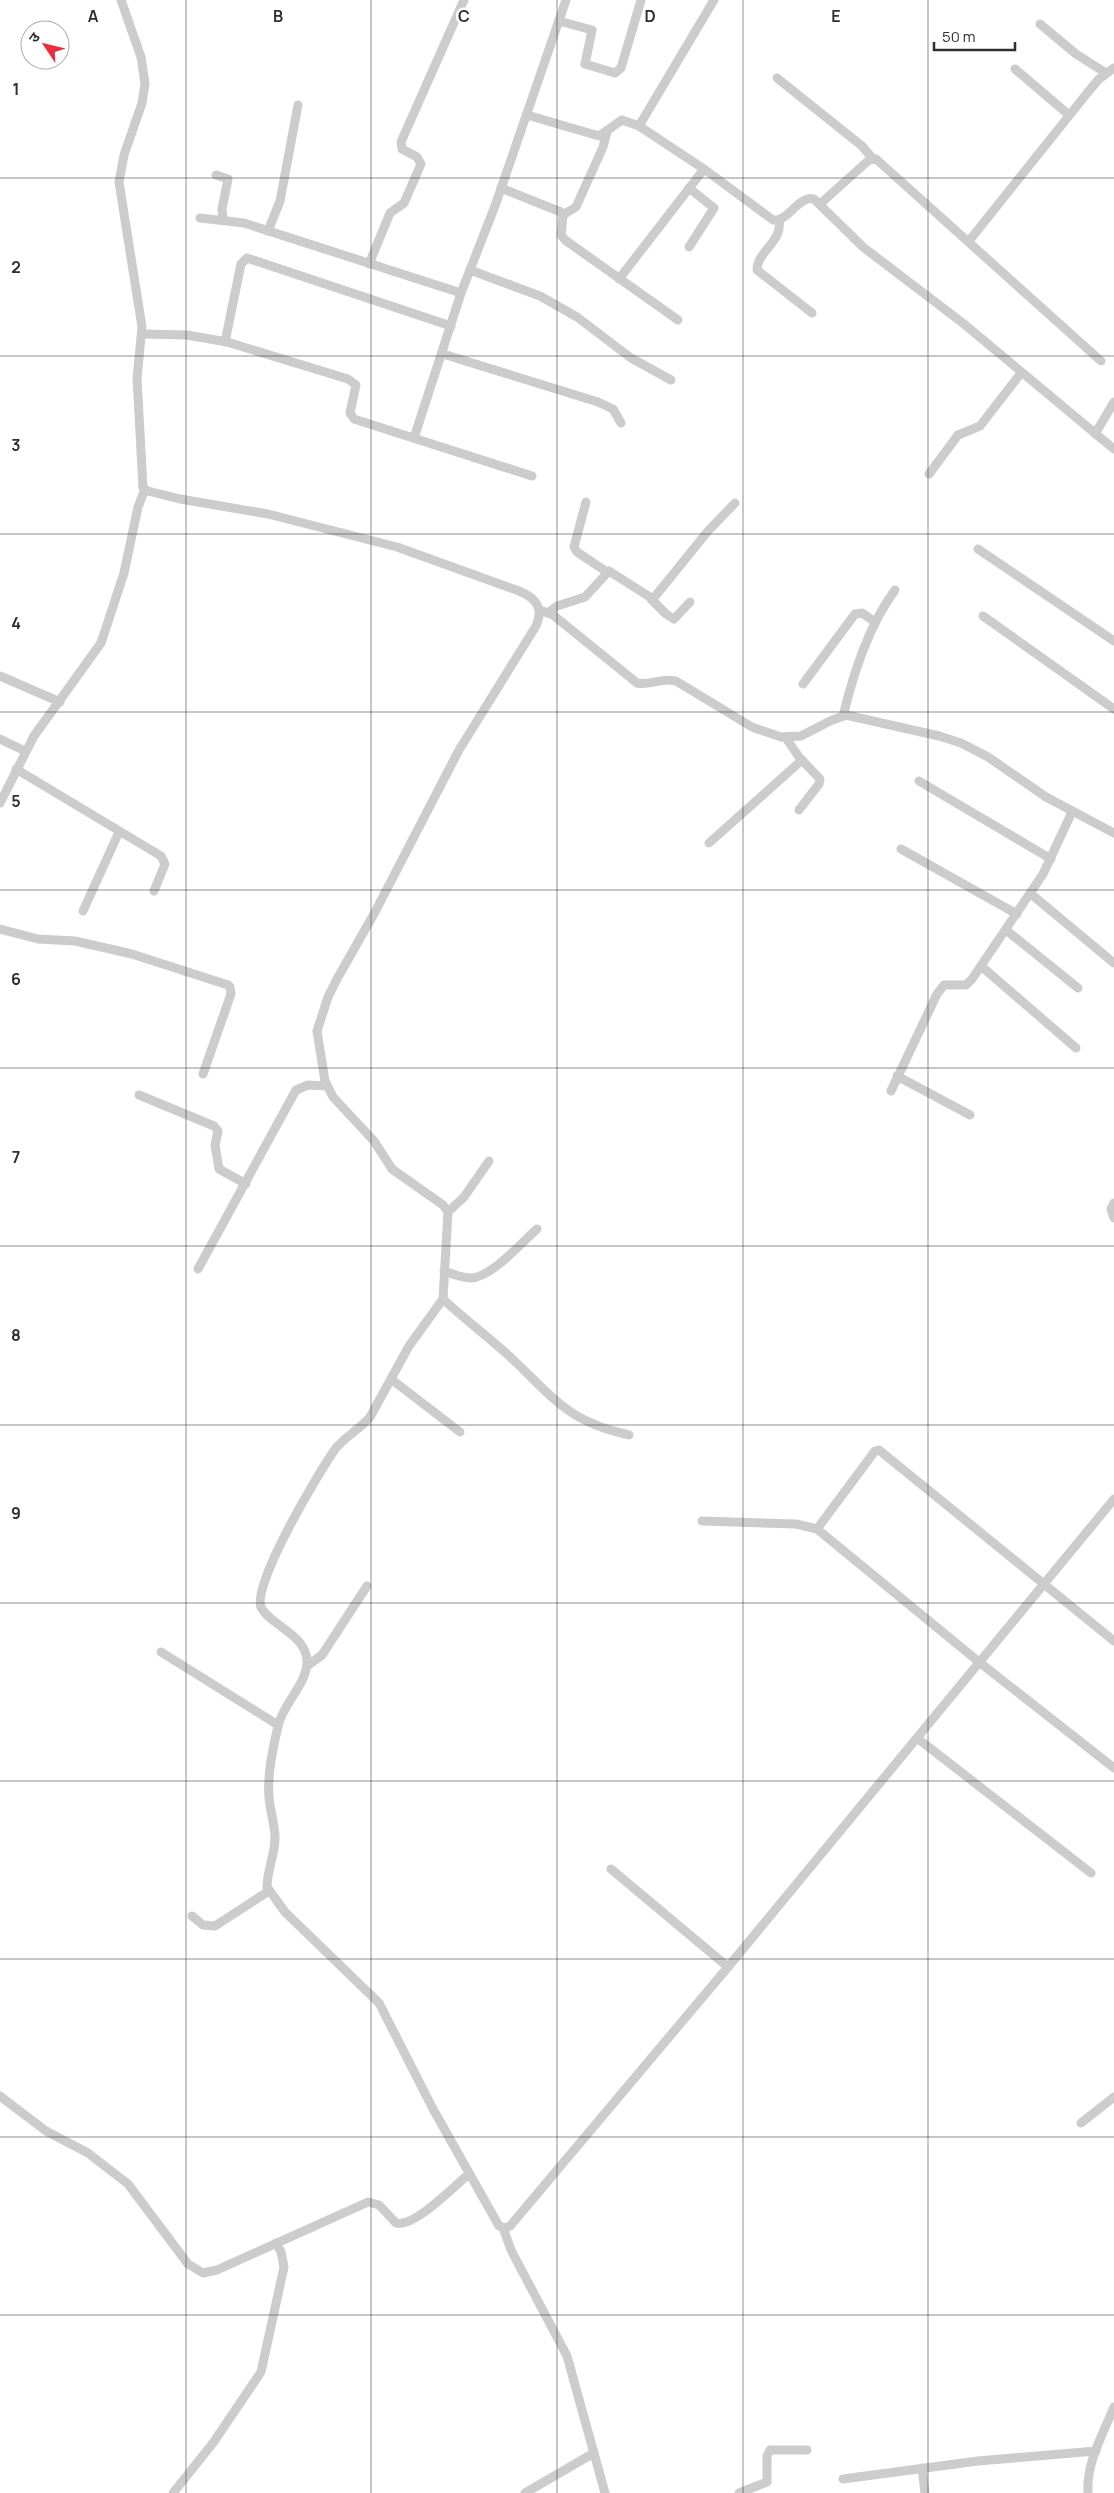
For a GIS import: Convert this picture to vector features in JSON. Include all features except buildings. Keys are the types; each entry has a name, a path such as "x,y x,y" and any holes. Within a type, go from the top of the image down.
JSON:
{"street":[{"path":"122,0 141,57 145,84 142,103 124,156 120,182 129,230 142,334 137,378 142,485 145,489 180,499 268,514 397,547 519,591 532,597 544,611 637,683 676,681 752,727 786,738 810,733 842,716 939,736 961,743 988,757 1046,797 1114,833"},
{"path":"369,264 390,213 404,203 421,164 417,157 402,150 401,142 464,0"},
{"path":"414,438 443,354 461,294 501,188 566,0"},
{"path":"559,21 592,30 585,64 615,73 621,68 640,0"},
{"path":"639,126 714,0"},
{"path":"969,242 1069,115 1110,70 1076,54 1040,24"},
{"path":"1014,69 1069,115"},
{"path":"777,78 862,146 873,159 878,161 1101,361"},
{"path":"268,231 280,201 298,105"},
{"path":"527,115 599,136 622,120 639,126 704,169 768,218 779,220 810,198 820,204 863,247 964,324 1020,373 1114,449"},
{"path":"563,215 576,207 604,147 607,132"},
{"path":"820,204 873,159"},
{"path":"619,280 704,169"},
{"path":"216,175 228,179 222,209 223,220"},
{"path":"501,188 563,215"},
{"path":"689,188 714,208 689,247"},
{"path":"563,215 561,235 564,240 678,320"},
{"path":"200,218 244,223 461,294"},
{"path":"779,220 779,234 758,264 757,270 812,313"},
{"path":"225,342 241,264 247,258 452,326"},
{"path":"470,270 540,296 577,317 631,358 671,380"},
{"path":"142,334 187,335 225,342 353,381 356,385 350,412 354,419 532,476"},
{"path":"443,354 603,404 614,409 622,423"},
{"path":"929,474 958,435 980,426 1020,373"},
{"path":"1095,434 1114,402"},
{"path":"0,803 25,751 101,643 124,573 138,507 145,489"},
{"path":"586,502 574,547 577,552 606,572 611,572 651,598 666,614 674,619 690,602"},
{"path":"651,598 735,503"},
{"path":"978,549 1114,641"},
{"path":"448,1212 443,1205 392,1169 374,1141 333,1097 327,1086 319,1053 318,1031 328,997 375,912 459,750 536,626 540,616 544,611 584,597 606,572"},
{"path":"842,716 875,622 895,590"},
{"path":"803,684 855,614 862,613 875,622"},
{"path":"983,616 1114,710"},
{"path":"0,676 60,702"},
{"path":"786,738 821,781 799,810"},
{"path":"0,739 25,751"},
{"path":"709,843 802,760"},
{"path":"16,769 164,859 165,864 154,891"},
{"path":"919,781 1051,859"},
{"path":"891,1091 940,988 948,984 966,985 981,966 1017,914 1051,859 1072,812"},
{"path":"83,911 120,832"},
{"path":"901,849 1017,914"},
{"path":"1030,894 1114,963"},
{"path":"0,929 38,940 75,941 132,954 228,985 231,994 203,1074"},
{"path":"1006,930 1078,988"},
{"path":"981,966 1076,1048"},
{"path":"898,1076 970,1116"},
{"path":"198,1270 296,1090 308,1085 327,1086"},
{"path":"139,1095 214,1126 218,1131 215,1145 219,1169 246,1184"},
{"path":"307,1666 305,1654 297,1640 287,1629 265,1613 261,1607 260,1600 263,1584 276,1555 329,1458 344,1440 370,1418 409,1346 443,1299 448,1212 474,1184 489,1161"},
{"path":"1114,1204 1111,1209 1114,1218"},
{"path":"444,1271 465,1277 480,1276 501,1262 536,1229"},
{"path":"443,1299 509,1356 546,1394 564,1408 591,1425 629,1436"},
{"path":"391,1379 460,1432"},
{"path":"817,1529 872,1453 879,1450 1114,1641"},
{"path":"502,2228 510,2226 728,1967 1114,1498"},
{"path":"702,1521 796,1524 817,1529 979,1662 1114,1768"},
{"path":"367,1586 322,1655 307,1666 278,1725 268,1790 275,1837 267,1879 269,1892 301,1929 379,2003 469,2174 502,2228 511,2250 567,2356 605,2493"},
{"path":"161,1652 278,1725"},
{"path":"917,1738 1090,1873"},
{"path":"612,1869 728,1967"},
{"path":"192,1916 203,1925 215,1926 269,1892"},
{"path":"0,2096 61,2140 88,2154 128,2184 188,2264 203,2273 217,2270 368,2202 379,2205 396,2223 407,2223 433,2205 469,2174"},
{"path":"1081,2123 1114,2097"},
{"path":"173,2493 213,2443 261,2372 284,2267 281,2252 276,2243"},
{"path":"1088,2493 1089,2473 1114,2407"},
{"path":"739,2493 768,2482 767,2456 770,2450 807,2450"},
{"path":"843,2479 978,2461 1096,2451"},
{"path":"525,2493 594,2453"},
{"path":"922,2468 925,2493"}]}
